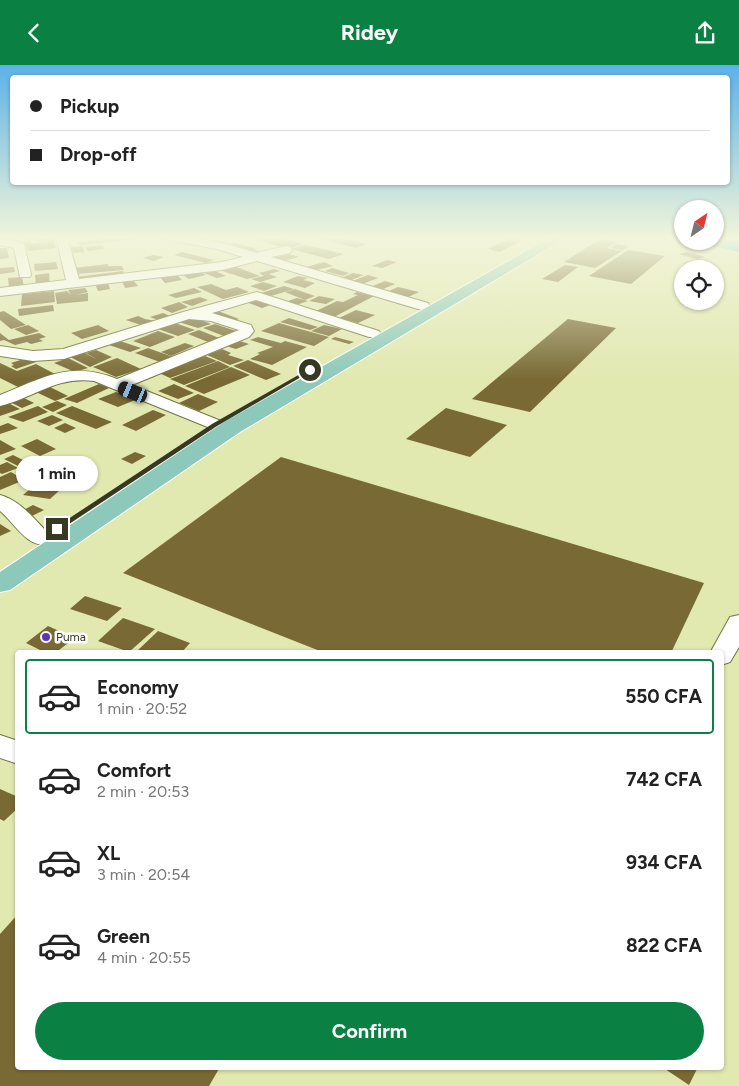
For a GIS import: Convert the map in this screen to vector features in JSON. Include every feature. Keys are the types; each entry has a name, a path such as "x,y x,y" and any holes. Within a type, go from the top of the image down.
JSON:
{"main road":[{"path":"0,567 215,425 461,285"},
{"path":"0,584 232,427 478,285"}],"street":[{"path":"0,293 69,285"},
{"path":"350,285 423,306"},
{"path":"0,351 33,355 64,354 188,315 257,296 338,324 374,334"},
{"path":"117,385 244,334 247,331 246,328 217,318 200,314 188,315"},
{"path":"33,355 64,376"},
{"path":"0,401 64,376 82,375 97,377 215,425"},
{"path":"0,501 10,508 41,539"},
{"path":"724,650 739,623"},
{"path":"0,746 15,752"}],"building":[{"path":"9,285 24,285 24,287 9,289"},
{"path":"95,285 109,285 110,289 98,291"},
{"path":"124,285 138,286 125,288"},
{"path":"213,285 226,290 237,287 249,292 223,299 197,287"},
{"path":"272,285 277,286 264,291 250,286"},
{"path":"293,285 312,285 305,288"},
{"path":"376,285 393,285 376,292 365,289"},
{"path":"284,286 294,289 271,296 261,293"},
{"path":"398,287 419,292 404,299 382,294"},
{"path":"85,288 88,292 75,295 88,293 88,301 57,304 55,293 67,291 71,295 68,290"},
{"path":"194,288 202,292 176,298 168,295"},
{"path":"295,289 315,296 305,300 285,292"},
{"path":"54,291 55,302 21,306 22,294"},
{"path":"357,292 374,296 334,317 314,312 337,301 343,302 358,295 353,294"},
{"path":"319,296 335,299 326,304 309,301"},
{"path":"200,297 208,300 192,306 181,302"},
{"path":"297,298 308,301 296,305 285,302"},
{"path":"257,299 273,304 262,308 246,302"},
{"path":"179,302 188,307 172,313 161,308"},
{"path":"53,305 54,311 19,316 18,309"},
{"path":"215,310 239,319 231,322 208,313"},
{"path":"356,310 375,315 358,323 339,318"},
{"path":"4,311 26,325 11,329 0,320 0,312"},
{"path":"163,313 170,316 158,320 150,317"},
{"path":"138,316 156,321 144,326 126,320"},
{"path":"194,317 211,324 198,328 179,322"},
{"path":"289,318 318,327 310,330 280,322"},
{"path":"568,319 616,328 530,412 472,399"},
{"path":"175,323 195,330 178,336 158,329"},
{"path":"279,323 329,337 314,346 261,331"},
{"path":"215,324 236,331 224,336 203,328"},
{"path":"28,325 39,331 26,335 14,329"},
{"path":"98,325 109,331 82,339 71,333"},
{"path":"324,325 342,329 329,336 311,331"},
{"path":"199,330 219,338 208,342 188,334"},
{"path":"158,331 175,337 150,347 133,341"},
{"path":"0,333 9,340 39,333 46,337 39,339 43,341 15,345 4,340 0,341"},
{"path":"258,337 307,347 272,365 250,359 260,354 257,353 273,347 250,340"},
{"path":"335,337 354,342 349,344 331,339"},
{"path":"120,341 141,348 130,352 109,345"},
{"path":"240,341 249,344 236,349 226,346"},
{"path":"185,343 194,346 171,356 161,352"},
{"path":"148,348 173,357 160,362 135,353"},
{"path":"222,349 231,353 228,355 244,360 230,365 207,355"},
{"path":"96,350 112,357 90,367 70,357 83,352 98,360 86,353"},
{"path":"205,356 217,361 170,378 159,373"},
{"path":"27,358 36,362 16,369 11,366 14,365 11,363"},
{"path":"68,358 88,368 75,372 54,363"},
{"path":"117,358 141,369 116,377 93,367"},
{"path":"248,360 281,374 266,380 233,366"},
{"path":"218,361 230,367 184,385 170,379"},
{"path":"0,363 17,371 36,364 55,374 20,388 0,378"},
{"path":"231,367 250,375 204,394 185,386"},
{"path":"99,384 109,388 77,403 64,399"},
{"path":"174,384 194,393 178,399 158,391"},
{"path":"50,387 68,396 55,401 36,392"},
{"path":"116,392 135,400 118,407 98,399"},
{"path":"198,394 218,402 199,411 179,403"},
{"path":"22,397 34,403 22,408 8,401"},
{"path":"57,401 67,405 53,412 42,407"},
{"path":"6,402 20,409 0,416 0,404"},
{"path":"38,406 48,412 23,422 8,417"},
{"path":"72,406 112,422 96,429 56,413"},
{"path":"446,408 507,425 470,457 406,439"},
{"path":"153,410 166,415 136,431 122,425"},
{"path":"52,415 63,420 49,426 37,421"},
{"path":"8,423 18,428 0,434 0,426"},
{"path":"65,423 76,428 65,433 54,428"},
{"path":"37,439 56,449 40,456 21,446"},
{"path":"0,440 16,449 0,455"},
{"path":"135,452 146,456 132,464 121,459"},
{"path":"13,455 27,462 18,466 4,459"},
{"path":"281,457 704,583 672,650 317,650 123,573"},
{"path":"34,460 53,471 37,477 19,467"},
{"path":"79,460 84,463 62,473 56,470"},
{"path":"7,462 18,468 0,473 0,465"},
{"path":"11,472 24,480 0,490 0,477"},
{"path":"35,485 61,489 50,499 23,495"},
{"path":"33,505 44,510 28,518 18,513"},
{"path":"0,524 11,531 0,536"},
{"path":"85,596 122,608 107,621 70,609"},
{"path":"123,618 155,629 131,650 123,650 98,641"},
{"path":"48,626 75,638 59,650 40,650 26,643"},
{"path":"158,631 190,643 184,650 138,650"},
{"path":"0,789 15,796 15,811 4,821 0,819"},
{"path":"15,917 15,1070 218,1070 209,1086 0,1086 0,934"},
{"path":"666,1070 696,1070 689,1085"}],"place":[{"name":"Puma","path":"46,637"}],"route":[{"path":"57,529 215,425 310,370"}]}
